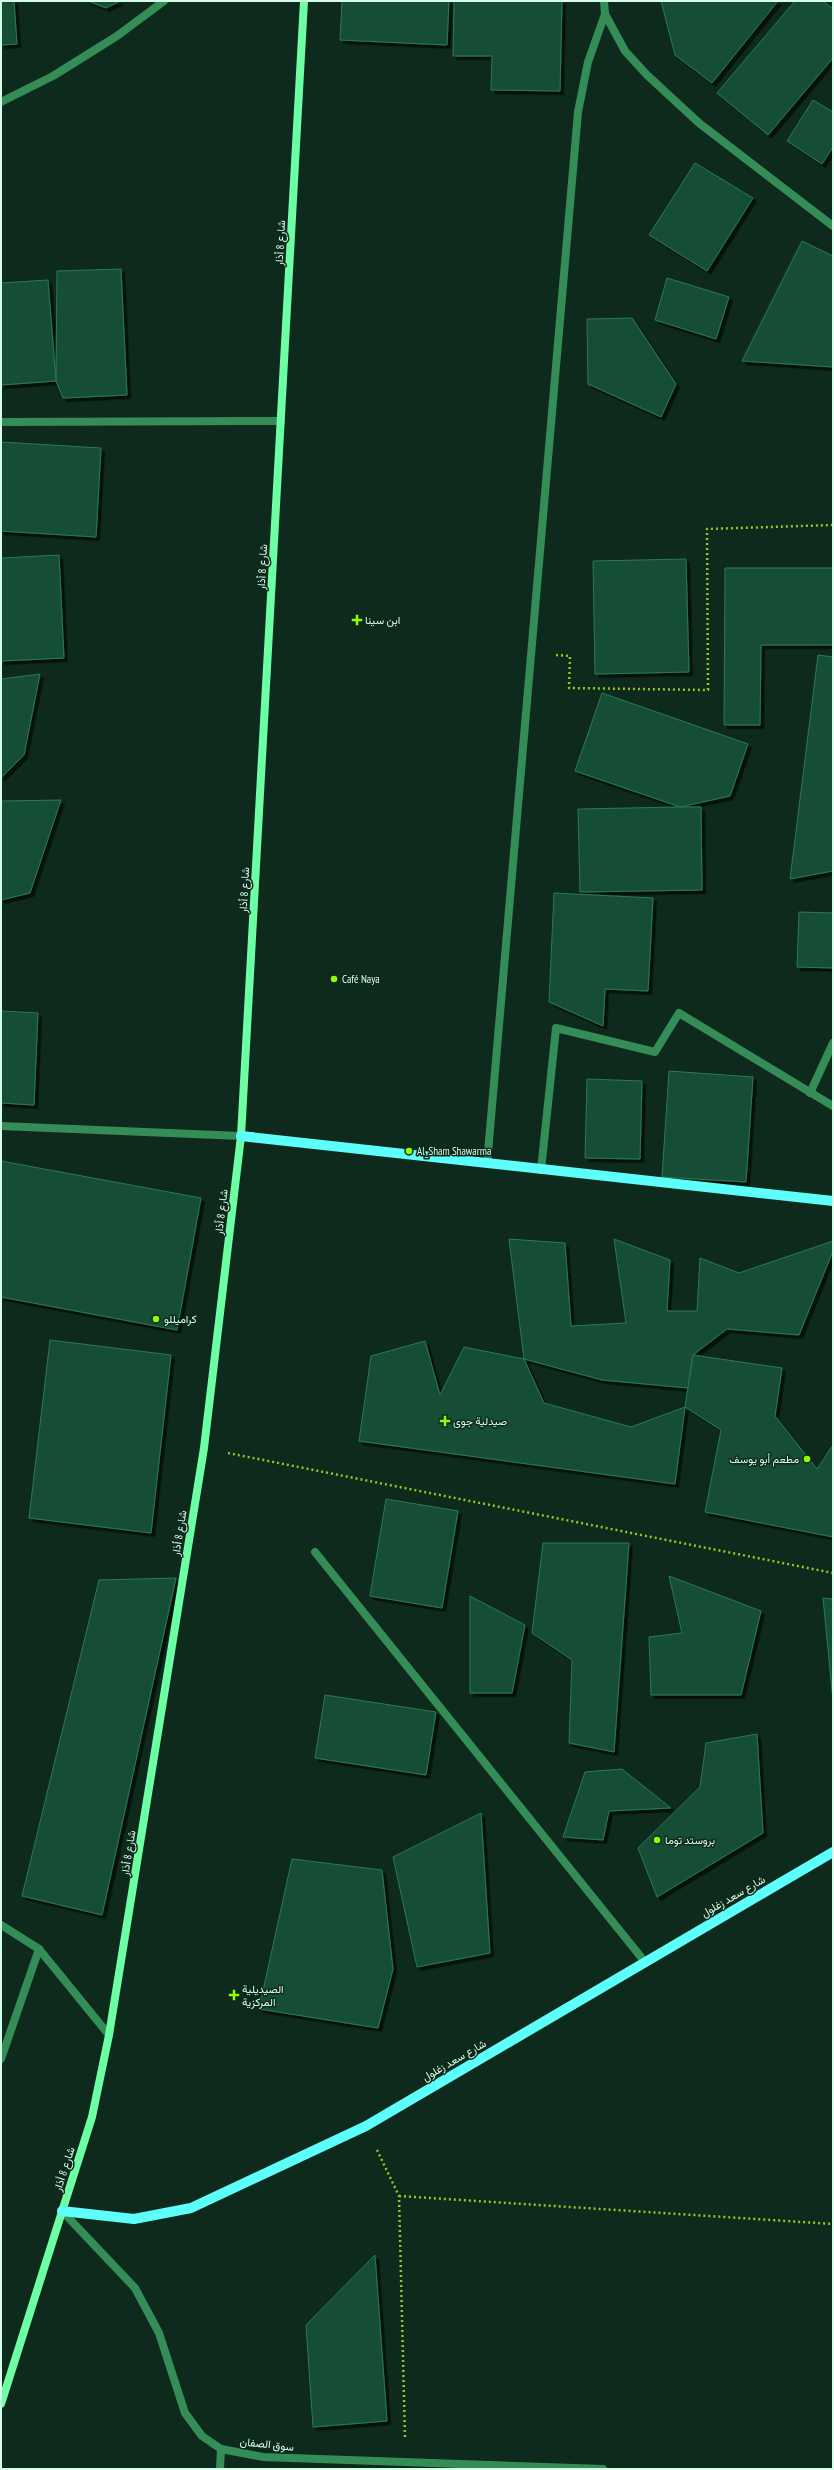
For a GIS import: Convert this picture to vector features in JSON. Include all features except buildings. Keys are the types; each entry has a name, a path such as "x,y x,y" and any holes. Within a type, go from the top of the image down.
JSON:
{"main road":[{"name":"شارع 8 أذار","path":"1,2404 92,2117 110,2035 204,1448 241,1136 304,1"},
{"path":"241,1136 833,1201"},
{"name":"شارع سعد زغلول","path":"62,2211 134,2219 191,2208 366,2126 833,1852"}],"street":[{"path":"1,102 53,76 117,36 164,1"},
{"path":"487,1164 578,112 588,62 605,14 604,1"},
{"path":"605,14 625,51 647,75 699,123 833,226"},
{"path":"1,422 281,421"},
{"path":"541,1170 556,1028 655,1052 679,1013 833,1106"},
{"path":"810,1093 833,1043"},
{"path":"1,1126 241,1136"},
{"path":"315,1552 645,1962"},
{"path":"1,1924 39,1949 110,2035"},
{"path":"1,2059 39,1949"},
{"name":"سوق الصفان","path":"62,2211 135,2288 159,2334 185,2413 202,2436 221,2449 263,2457 603,2469"},
{"path":"220,2469 221,2449"}],"path":[{"path":"531,653 570,656 569,688 708,690 707,529 833,525"},
{"path":"204,1448 833,1573"},
{"path":"366,2126 399,2196 406,2462"},
{"path":"399,2196 833,2224"}],"place":[{"name":"ابن سينا","path":"357,620"},
{"name":"Café Naya","path":"334,979"},
{"name":"Al_Sham Shawarma","path":"409,1151"},
{"name":"كراميللو","path":"156,1319"},
{"name":"صيدلية جوى","path":"445,1421"},
{"name":"مطعم أبو يوسف","path":"807,1459"},
{"name":"بروستد توما","path":"657,1840"},
{"name":"الصيديلية المركزية","path":"234,1995"}]}
